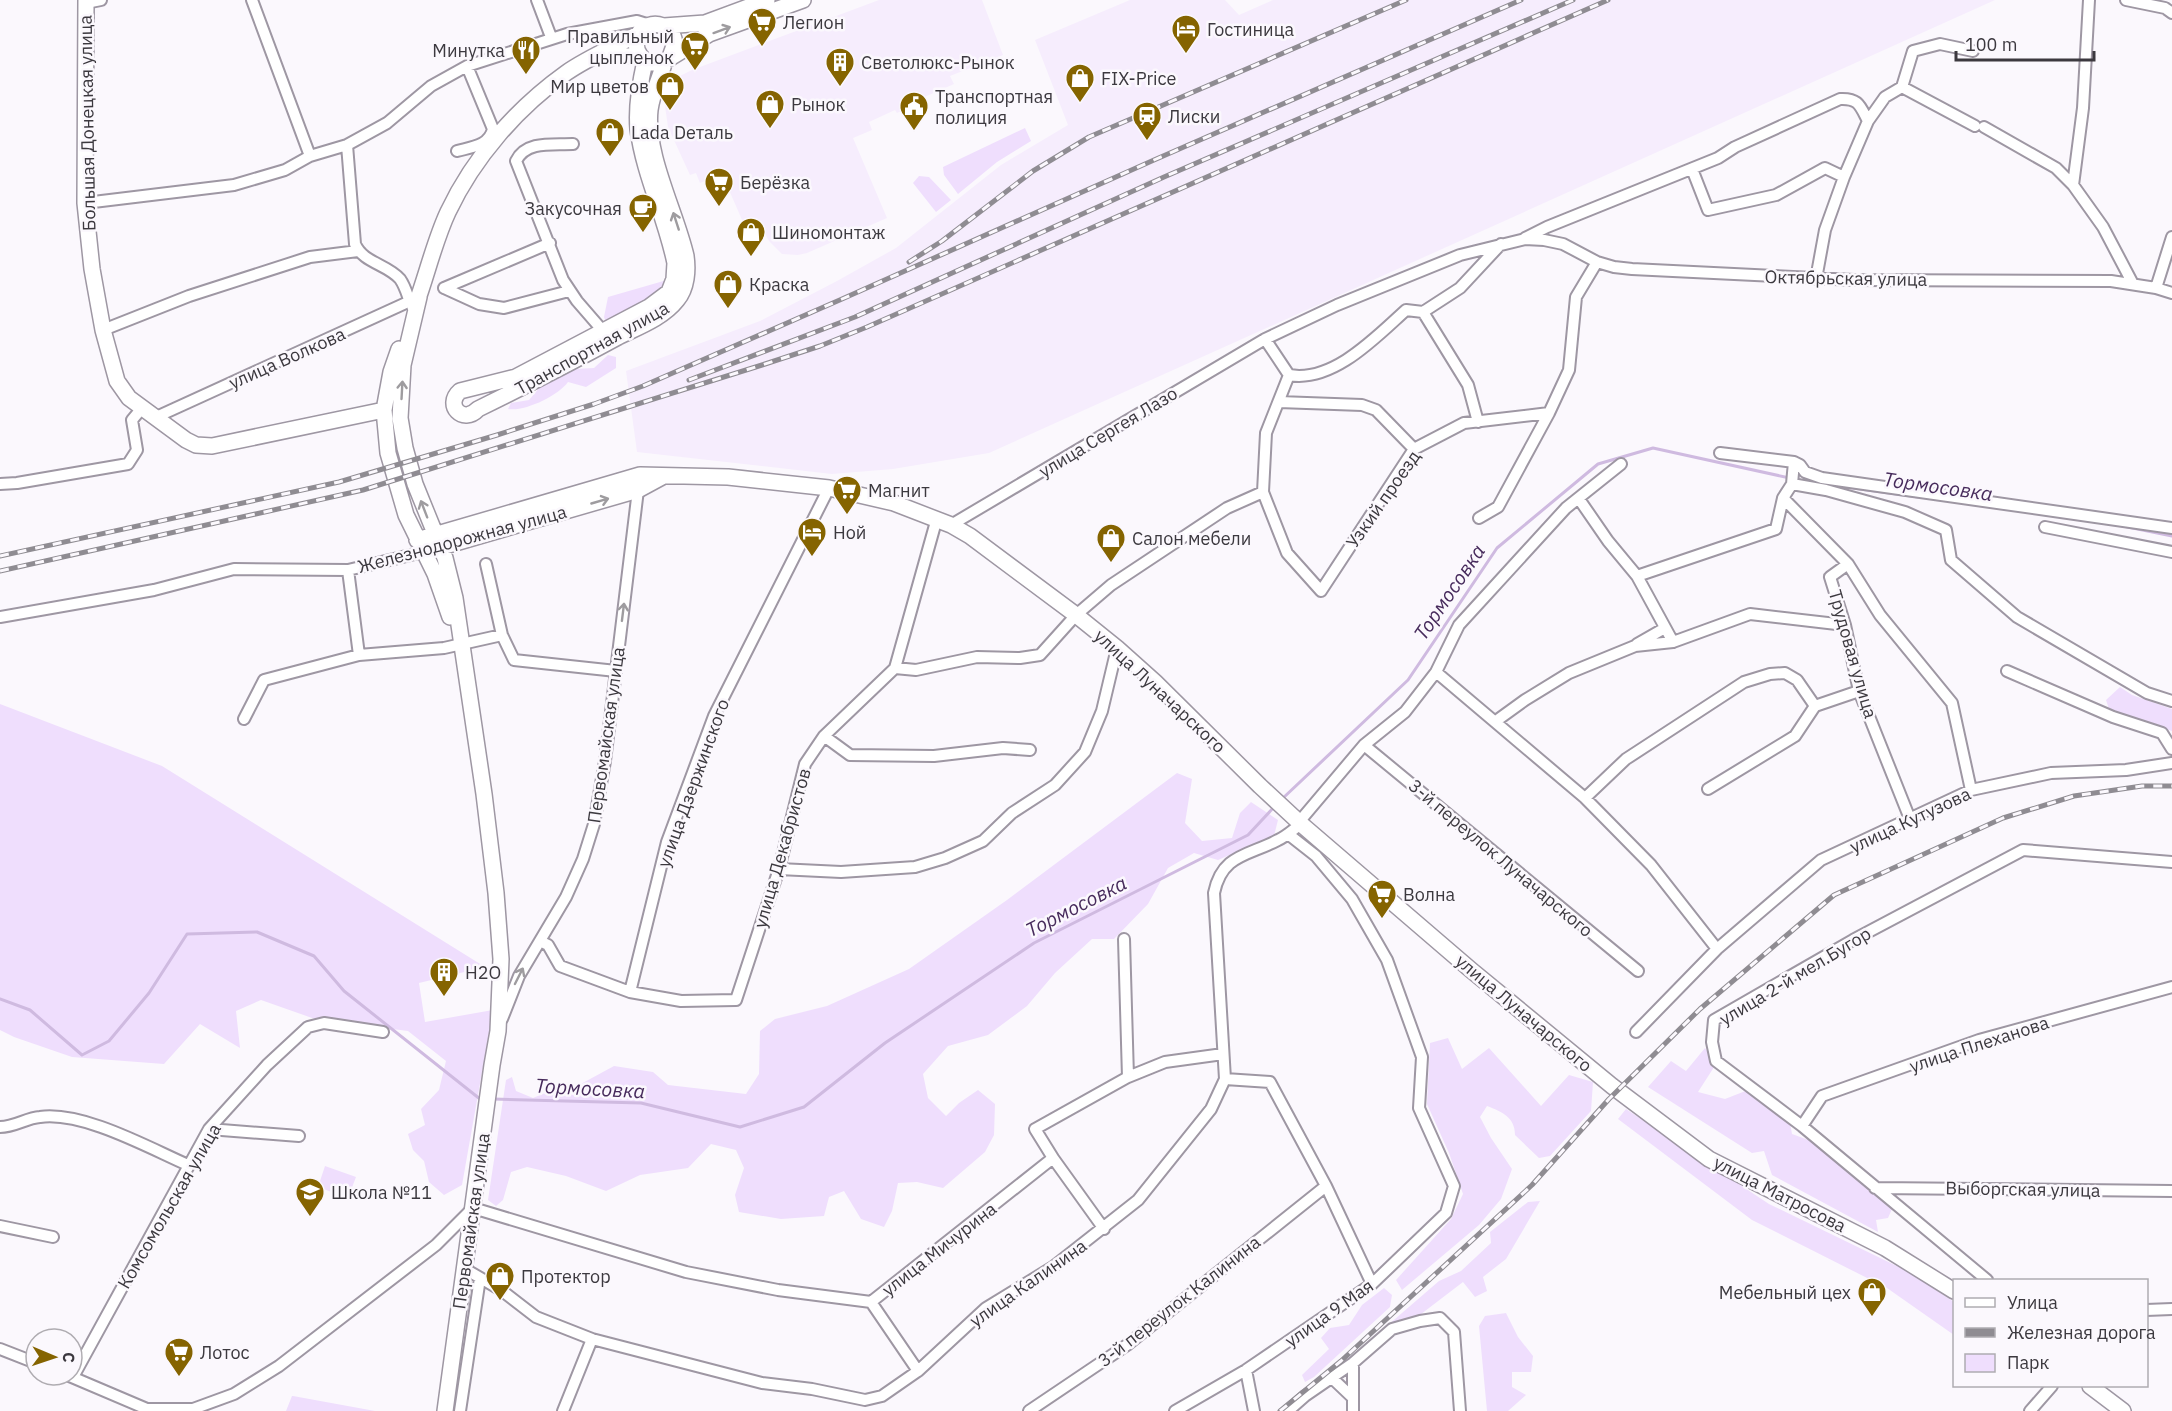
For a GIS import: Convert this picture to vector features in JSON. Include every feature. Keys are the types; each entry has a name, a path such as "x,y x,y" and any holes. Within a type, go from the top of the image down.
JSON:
{"main road":[{"path":"414,299 447,214 460,188 503,129 534,99 565,74 593,56 651,28 705,23 767,0"},
{"path":"593,56 643,59 657,64 710,34 803,0"},
{"name":"Большая Донецкая улица","path":"91,1 85,203 92,269 103,330 117,381 129,398 186,440 196,445 212,446 384,410"},
{"path":"643,59 636,43 651,28"},
{"path":"651,28 674,38 675,48 668,59"},
{"name":"Транспортная улица","path":"466,389 516,376 603,332 669,292 674,279 675,263 644,160 638,127 643,59"},
{"name":"Транспортная улица","path":"478,409 655,318 672,306 681,294 687,272 686,256 656,157 650,126 652,100 668,59"},
{"name":"Первомайская улица","path":"414,299 391,372 384,410 388,453 406,515 435,574 460,645"},
{"name":"Первомайская улица","path":"414,299 403,365 400,418 415,484 445,558 455,598 460,645 484,794 501,959 498,1031 484,1118 445,1411"},
{"path":"466,389 477,395 478,409 468,416 460,414 455,409 454,397 466,389"},
{"name":"улица Луначарского","path":"665,476 728,477 829,488 884,500 944,522 970,536 1117,648 1155,681 1300,823 1471,970 1612,1086"},
{"name":"Железнодорожная улица","path":"420,546 665,476"},
{"name":"улица Матросова","path":"1612,1086 1709,1159 1885,1248 1953,1290"},
{"path":"2091,1387 2123,1411"}],"street":[{"path":"252,0 310,156"},
{"path":"537,0 551,37"},
{"path":"2073,185 2084,108 2089,0"},
{"path":"2126,0 2165,9 2172,13"},
{"path":"85,203 234,185 285,170 310,156 347,145 387,123 431,86 467,66 551,37 637,21 651,28"},
{"path":"1816,279 1825,230 1844,177 1868,121 1885,97 1902,87 1913,51 1940,44 1973,51"},
{"path":"457,152 483,144 491,136 493,129 467,66"},
{"path":"1902,87 2056,168 2073,185 2103,227 2133,284"},
{"path":"1525,239 1547,227 1718,158 1735,147 1840,99 1852,99 1859,104 1868,121"},
{"path":"573,144 531,147 523,151 516,161 569,291 603,332"},
{"path":"347,145 355,244 358,251 399,278 414,299"},
{"path":"1692,169 1708,210 1776,195 1825,168 1844,177"},
{"path":"2156,288 2172,237"},
{"name":"улица Сергея Лазо","path":"944,522 1265,339 1337,305 1460,255 1525,239"},
{"name":"Октябрьская улица","path":"1525,239 1563,244 1597,261 1614,267 1632,269 1854,280 2111,281 2156,288 2172,293"},
{"path":"550,243 444,288 479,304 504,308 569,291"},
{"path":"1265,339 1289,375 1300,377 1330,370 1366,346 1406,310 1423,312 1460,288 1503,243"},
{"path":"103,330 189,296 310,257 358,251"},
{"path":"1479,518 1498,507 1549,413 1569,370 1576,297 1597,261"},
{"name":"улица Волкова","path":"148,413 414,299"},
{"path":"1423,312 1468,385 1478,422"},
{"path":"944,522 895,668 916,670 977,657 1020,658 1040,655 1076,615 1111,585 1227,508 1263,492 1266,433 1289,375"},
{"path":"1279,402 1362,405 1376,410 1414,449"},
{"path":"0,484 128,464 137,450 132,420 148,413"},
{"name":"Узкий проезд","path":"1263,492 1287,553 1322,591 1414,449 1464,423 1549,413"},
{"path":"1720,453 1794,462 1800,465 1805,472 1822,478 2172,528"},
{"path":"1637,576 1776,529 1783,498 1792,484 1794,462"},
{"name":"улица Калинина","path":"465,1269 501,1290 536,1317 592,1339 762,1383 812,1389 865,1400 882,1396 918,1371 986,1308 1053,1267 1104,1229 1138,1200 1177,1154 1211,1109 1225,1079 1214,893 1217,878 1225,866 1235,859 1280,840 1300,823 1364,745 1405,712 1436,672 1459,625 1566,508 1621,464"},
{"name":"Первомайская улица","path":"498,1031 519,976 566,897 583,859 594,824 600,796 639,483"},
{"path":"1792,484 1826,490 1905,512 1946,530 1951,560 2017,617 2147,693 2172,701"},
{"name":"улица Дзержинского","path":"630,992 667,842 714,716 829,488"},
{"path":"1783,498 1848,564 1880,615 1952,703 1971,790"},
{"path":"1579,499 1608,541 1637,576 1672,642"},
{"path":"2045,527 2172,552"},
{"name":"Железнодорожная улица","path":"0,617 154,590 234,569 348,570 420,546"},
{"path":"486,564 502,635 514,660 616,671"},
{"name":"Трудовая улица","path":"1848,564 1830,577 1845,625 1859,691 1911,819"},
{"path":"348,570 359,655"},
{"path":"1635,646 1672,642 1750,614 1845,625"},
{"path":"1496,721 1569,673 1635,646 1665,628"},
{"path":"244,719 264,680 359,655 444,648 502,635"},
{"path":"779,869 841,872 915,867 945,858 983,841 1012,813 1055,785 1085,752 1102,711 1117,648"},
{"name":"улица Декабристов","path":"630,992 681,1000 736,1000 779,869 805,764 824,735 895,668"},
{"path":"2007,671 2113,717 2162,733 2172,749"},
{"path":"1436,672 1585,798 1651,865 1717,949"},
{"path":"1585,798 1626,759 1744,682 1770,674 1785,673 1797,680 1815,706"},
{"path":"1708,789 1795,736 1815,706 1859,691"},
{"path":"824,735 850,756 934,756 1003,748 1030,750"},
{"name":"3-й переулок Луначарского","path":"1364,745 1638,971"},
{"name":"улица Кутузова","path":"1636,1032 1717,949 1821,860 1971,790 2051,773 2126,770 2172,763"},
{"name":"улица 9 Мая","path":"1175,1411 1246,1370 1372,1284 1446,1213 1454,1186 1419,1108 1422,1057 1387,960 1352,899 1316,856 1288,834"},
{"name":"улица 2-й мел.Бугор","path":"1985,1279 1802,1126 1716,1061 1712,1042 1714,1020 1853,940 2023,850 2172,862"},
{"path":"1124,939 1128,1077"},
{"path":"540,941 548,945 560,966 630,992"},
{"name":"улица Плеханова","path":"1802,1126 1822,1096 1979,1040 2172,987"},
{"name":"Комсомольская улица","path":"84,1351 209,1129 267,1065 308,1027 324,1023 383,1032"},
{"path":"1104,1229 1035,1129 1128,1077 1165,1062 1223,1054"},
{"path":"1225,1079 1270,1082 1326,1186 1372,1284"},
{"path":"0,1127 10,1127 40,1117 73,1119 113,1132 188,1165"},
{"path":"209,1129 299,1136"},
{"name":"улица Мичурина","path":"473,1208 686,1272 778,1290 871,1302 1053,1158"},
{"name":"3-й переулок Калинина","path":"1029,1411 1127,1345 1326,1186"},
{"name":"Выборгская улица","path":"1875,1188 2172,1191"},
{"path":"84,1382 147,1410 193,1409 234,1394 279,1366 436,1245 473,1208"},
{"path":"0,1226 53,1237"},
{"path":"460,1411 480,1278"},
{"path":"871,1302 918,1371"},
{"path":"2148,1310 2172,1309"},
{"path":"1288,1411 1305,1395 1353,1363 1392,1329 1440,1318 1454,1332 1460,1411"},
{"path":"563,1411 592,1339"},
{"path":"0,1349 24,1358"},
{"path":"1353,1363 1351,1396 1353,1411"},
{"path":"1246,1370 1254,1411"},
{"path":"1331,1377 1351,1396"},
{"path":"2030,1411 2051,1387"}],"shaded area":[{"name":"Рынок","path":"879,0 982,0 1003,55 950,76 954,84 913,102 914,105 897,113 895,110 869,122 872,130 853,138 887,218 807,253 782,254 769,241 760,224 746,229 722,174 700,183 696,173 690,175 668,127 665,106 667,96 678,77 692,70"},
{"path":"1130,0 1225,0 1239,15 1273,0 1995,0 989,453 893,469 832,474 637,452 626,371 760,321 837,281 896,248 1001,165 1068,125 1035,40"}],"green space":[{"path":"1025,128 1031,141 997,162 958,194 944,175 943,167"},
{"path":"919,176 929,177 951,200 936,212 913,183"},
{"path":"667,280 668,283 651,299 605,320 608,297"},
{"path":"608,355 616,357 616,368 586,387 568,382 557,393 540,402 523,408 508,409 511,403 529,400 541,386 574,369 594,368"},
{"path":"2120,687 2132,695 2172,709 2172,731 2109,709 2106,700"},
{"path":"0,704 162,766 485,967 419,983 425,1022 493,1010 462,1185 444,1195 429,1182 424,1161 413,1150 408,1134 425,1125 421,1109 439,1090 446,1061 408,1031 315,1019 261,1000 236,1011 240,1048 200,1024 164,1064 72,1057 0,1030"},
{"path":"1177,773 1192,779 1185,823 1202,841 1232,838 1240,813 1251,802 1278,820 1274,836 1218,860 1194,853 1168,868 1148,904 1114,939 1092,939 1055,973 1027,1006 988,1035 948,1046 923,1074 928,1098 946,1116 959,1103 978,1090 995,1104 994,1135 985,1152 943,1188 917,1182 898,1183 892,1211 884,1227 861,1219 844,1191 829,1197 824,1216 781,1219 739,1212 735,1195 744,1168 736,1150 711,1144 688,1168 640,1175 606,1191 566,1176 527,1167 511,1172 503,1200 496,1206 488,1200 506,1080 512,1077 516,1091 533,1098 562,1086 579,1085 614,1066 653,1072 668,1085 746,1094 759,1074 760,1031 775,1019 827,1006 909,969 1007,900"},
{"path":"1448,1038 1462,1069 1489,1048 1541,1106 1569,1075 1593,1082 1591,1111 1550,1156 1539,1158 1515,1135 1513,1124 1507,1116 1487,1106 1480,1117 1512,1169 1501,1199 1479,1225 1402,1290 1396,1280 1451,1219 1463,1194 1449,1153 1427,1104 1430,1043"},
{"path":"1705,1048 1716,1064 1698,1092 1725,1099 1748,1090 1787,1106 1792,1134 1814,1142 1892,1209 1888,1218 1876,1220 1878,1232 1772,1175 1764,1151 1752,1153 1648,1087 1671,1061 1686,1071"},
{"path":"1626,1109 1769,1204 1907,1271 1953,1301 1953,1334 1887,1288 1752,1220 1618,1119"},
{"path":"325,1166 356,1177 348,1198 318,1187"},
{"path":"1540,1201 1506,1259 1483,1277 1487,1291 1475,1297 1463,1282 1340,1376 1336,1370 1439,1281 1461,1271 1491,1243 1490,1232 1528,1202"},
{"path":"1384,1288 1392,1295 1390,1307 1314,1377 1305,1382 1302,1375 1329,1349 1321,1338 1330,1328 1349,1325 1362,1305"},
{"path":"1506,1313 1518,1337 1533,1356 1531,1372 1512,1372 1512,1387 1526,1395 1508,1411 1487,1411 1479,1326 1485,1316"},
{"path":"293,1396 375,1411 286,1411"}],"waterway":[{"name":"Тормосовка","path":"1282,799 1408,680 1497,548 1598,464 1653,448 1808,482"},
{"name":"Тормосовка","path":"1824,484 1918,497"},
{"name":"Тормосовка","path":"2118,525 2172,536"},
{"name":"Тормосовка","path":"493,1099 641,1103 740,1127 804,1107 885,1043 1034,943 1248,835 1275,806"},
{"name":"Тормосовка","path":"0,999 30,1010 82,1055 109,1041 149,993 187,934 257,932 314,956 344,991 480,1099 484,1099"}],"railway":[{"path":"909,262 942,241 1033,171 1089,137 1406,0"},
{"path":"0,556 339,482 594,404 643,386 1521,0"},
{"path":"689,380 855,317 1164,177 1573,0"},
{"path":"0,571 363,490 820,346 1608,0"},
{"path":"1280,1411 1341,1361 1532,1185 1609,1099 1700,1009 1834,895 2003,818 2074,796 2142,786 2172,786"}],"place":[{"name":"Легион","path":"762,48"},
{"name":"Гостиница","path":"1186,54"},
{"name":"Правильный цыпленок","path":"695,72"},
{"name":"Минутка","path":"526,76"},
{"name":"Светолюкс-Рынок","path":"840,88"},
{"name":"FIX-Price","path":"1080,104"},
{"name":"Мир цветов","path":"670,112"},
{"name":"Рынок","path":"770,130"},
{"name":"Транспортная полиция","path":"914,132"},
{"name":"Лиски","path":"1147,142"},
{"name":"Lada Dеталь","path":"610,158"},
{"name":"Берёзка","path":"719,208"},
{"name":"Закусочная","path":"643,234"},
{"name":"Шиномонтаж","path":"751,258"},
{"name":"Краска","path":"728,310"},
{"name":"Магнит","path":"847,516"},
{"name":"Ной","path":"812,558"},
{"name":"Салон мебели","path":"1111,564"},
{"name":"Волна","path":"1382,920"},
{"name":"H2O","path":"444,998"},
{"name":"Школа №11","path":"310,1218"},
{"name":"Протектор","path":"500,1302"},
{"name":"Мебельный цех","path":"1872,1318"},
{"name":"Лотос","path":"179,1378"}]}
